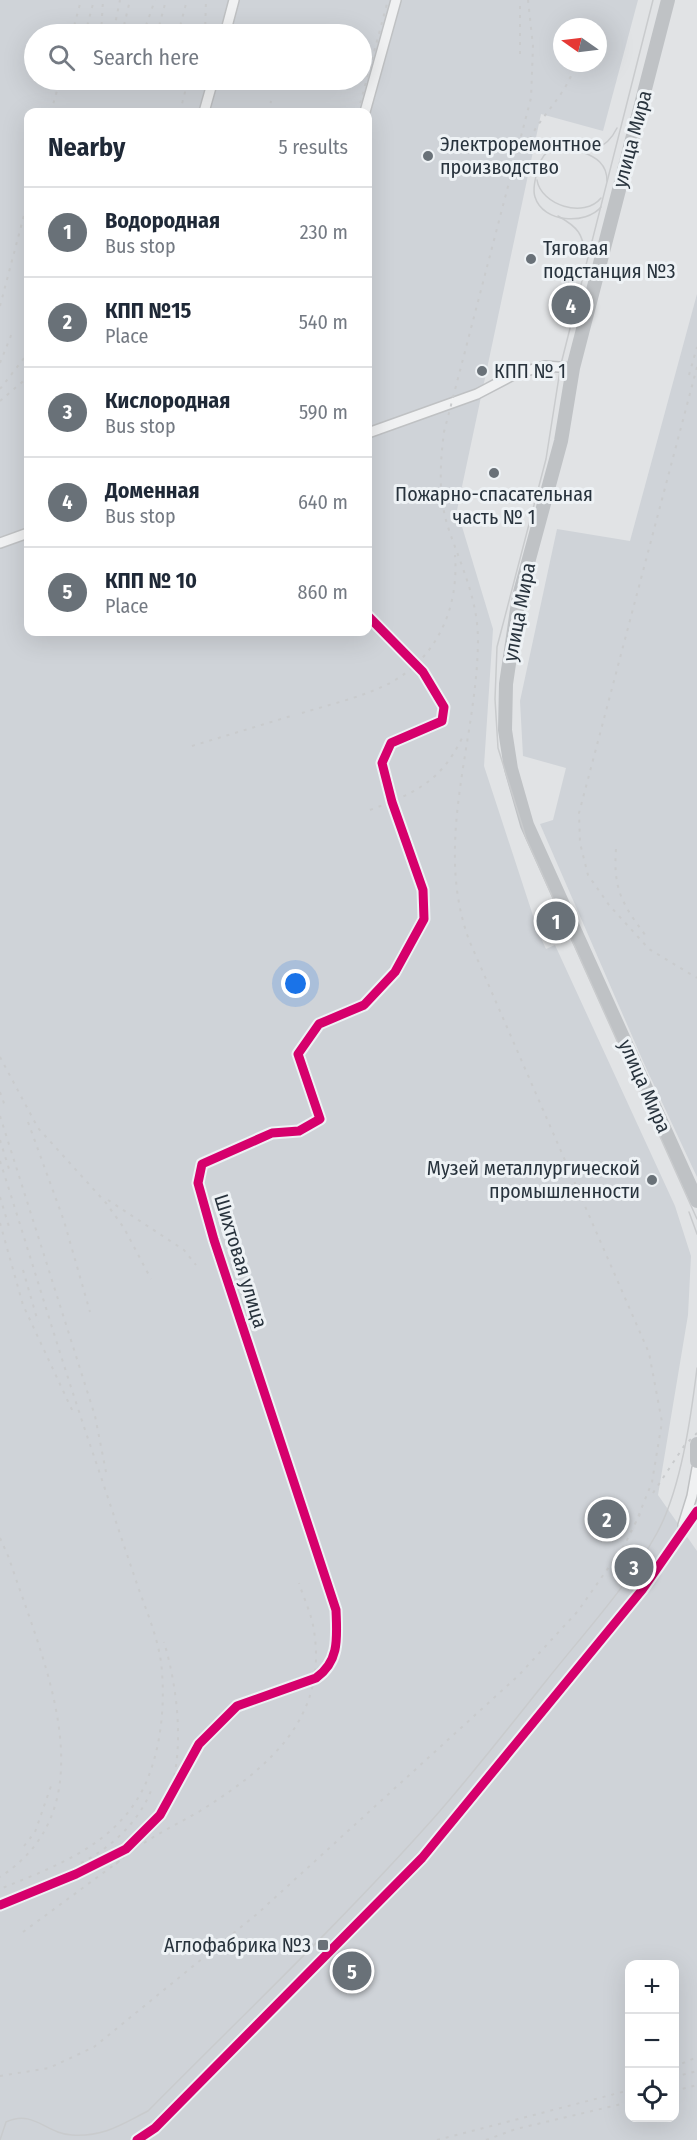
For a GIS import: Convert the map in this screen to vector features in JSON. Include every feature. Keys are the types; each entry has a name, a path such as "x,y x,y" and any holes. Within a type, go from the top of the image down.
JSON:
{"main road":[{"name":"улица Мира","path":"668,0 573,369 561,441 519,597 504,707 507,750 527,825 697,1201"},
{"path":"697,1444 697,1461"}],"street":[{"path":"228,24 234,0"},
{"path":"372,87 396,0"},
{"path":"205,108 210,90"},
{"path":"366,108 371,90"},
{"path":"372,432 477,394 515,374 546,366 573,369"},
{"path":"0,543 24,534"},
{"name":"Шихтовая улица","path":"0,1905 76,1874 126,1849 160,1815 199,1744 237,1706 316,1678 327,1671 337,1650 336,1610 213,1240 198,1183 202,1164 272,1133 299,1131 321,1119 298,1054 319,1024 364,1005 395,972 424,919 423,890 392,802 382,763 391,743 442,720 444,707 423,672 372,620"},
{"path":"676,1540 688,1512 697,1468"},
{"path":"137,2140 155,2128 422,1858 634,1599 697,1511"},
{"path":"676,1540 685,1531 697,1527"}],"shaded area":[{"path":"0,0 638,0 603,131 541,114 457,510 493,629 484,766 539,934 546,949 555,945 675,1206 691,1256 688,1315 658,1495 697,1551 697,2140 0,2140"},
{"path":"697,294 697,1177 646,1068 540,824 553,820 566,768 523,756 520,701 557,529 630,541"}],"tram line":[{"path":"653,0 561,364 546,459 497,647 495,699 498,748 526,838 697,1219"},
{"path":"601,207 594,213 576,219 555,216 540,206 534,193 535,182 539,166 545,155 553,150 597,148 607,141 617,128"},
{"path":"582,152 600,162 605,170 607,181"},
{"path":"537,180 546,196 564,206 584,208 601,198"},
{"path":"558,216 578,232 583,243 583,257"},
{"path":"689,1212 697,1234"},
{"path":"0,2140 6,2122 16,2119 32,2120 63,2134 83,2135 112,2129 148,2111 398,1858 476,1768 605,1609 645,1553 657,1533 673,1496 688,1430 697,1368"}],"railway":[{"path":"75,24 81,0"},
{"path":"88,24 94,0"},
{"path":"102,24 103,0"},
{"path":"115,24 120,0"},
{"path":"124,24 130,0"},
{"path":"147,24 155,0"},
{"path":"160,24 166,0"},
{"path":"181,24 187,0"},
{"path":"205,24 206,0"},
{"path":"372,60 388,0"},
{"path":"520,0 520,54"},
{"path":"528,0 533,46 531,98 444,432 441,492 448,527 472,597 478,641 476,679 456,829 455,866 459,903 469,940 649,1353 662,1422 652,1482 636,1522"},
{"path":"526,147 573,72"},
{"path":"52,108 57,90"},
{"path":"181,108 186,90"},
{"path":"359,108 364,90"},
{"path":"270,108 271,101"},
{"path":"0,306 24,215"},
{"path":"0,363 12,333"},
{"path":"689,375 697,347"},
{"path":"0,389 24,358"},
{"path":"697,367 579,813 580,843 588,875 609,905 649,949 697,978"},
{"path":"0,401 24,380"},
{"path":"302,713 380,688 407,672 421,659 433,645 449,611 453,593 455,555"},
{"path":"192,746 291,716"},
{"path":"370,810 412,792 435,776 445,766 462,738"},
{"path":"616,849 616,875 621,896 646,936"},
{"path":"0,1057 38,1128 106,1203 124,1228 151,1279"},
{"path":"0,1092 5,1106"},
{"path":"0,1116 95,1416 106,1472"},
{"path":"28,1122 64,1221 90,1312"},
{"path":"0,1140 9,1169"},
{"path":"0,1161 73,1392 154,1632 161,1662 163,1695 158,1745 154,1761 142,1791 130,1810 99,1840 80,1852 61,1863 0,1889"},
{"path":"0,1197 10,1230"},
{"path":"108,1200 184,1250 196,1265"},
{"path":"0,1223 23,1305 73,1412"},
{"path":"23,1270 38,1322"},
{"path":"653,1493 684,1446 697,1433"},
{"path":"0,2076 49,2068 94,2047 257,1914 519,1675 578,1611 625,1544 640,1514"},
{"path":"0,1538 37,1639 50,1683 59,1727 61,1770 54,1810 34,1846 0,1877"},
{"path":"144,1843 200,1811 248,1778 269,1759 302,1716 312,1690 316,1662 313,1625 299,1583"},
{"path":"116,1864 155,1824 168,1798 174,1777 178,1731 177,1707 164,1642"},
{"path":"24,1846 35,1832 51,1786"},
{"path":"81,1863 124,1832 140,1811 152,1788"},
{"path":"23,1932 122,1859"},
{"path":"679,2065 697,2057"},
{"path":"679,2076 697,2071"},
{"path":"679,2090 697,2085"},
{"path":"437,2140 625,2091"},
{"path":"486,2140 516,2129 625,2103"}],"cycle path":[{"path":"0,1905 76,1874 126,1849 160,1815 199,1744 237,1706 316,1678 324,1671 333,1656 336,1639 336,1610 214,1240 198,1183 202,1164 272,1133 299,1131 320,1119 298,1054 319,1024 364,1005 395,972 424,919 423,890 392,802 382,763 391,743 442,721 444,707 423,672 372,620"},
{"path":"137,2140 155,2128 422,1858 642,1590 697,1511"}],"place":[{"name":"Электроремонтное производство","path":"428,156"},
{"name":"Тяговая подстанция №3","path":"531,259"},
{"name":"Доменная","path":"571,305"},
{"name":"КПП № 1","path":"482,371"},
{"name":"Пожарно-спасательная часть № 1","path":"494,473"},
{"name":"Водородная","path":"556,921"},
{"name":"Музей металлургической промышленности","path":"652,1180"},
{"name":"КПП №15","path":"607,1519"},
{"name":"Кислородная","path":"634,1567"},
{"name":"Аглофабрика №3","path":"323,1945"},
{"name":"КПП № 10","path":"352,1971"}]}
